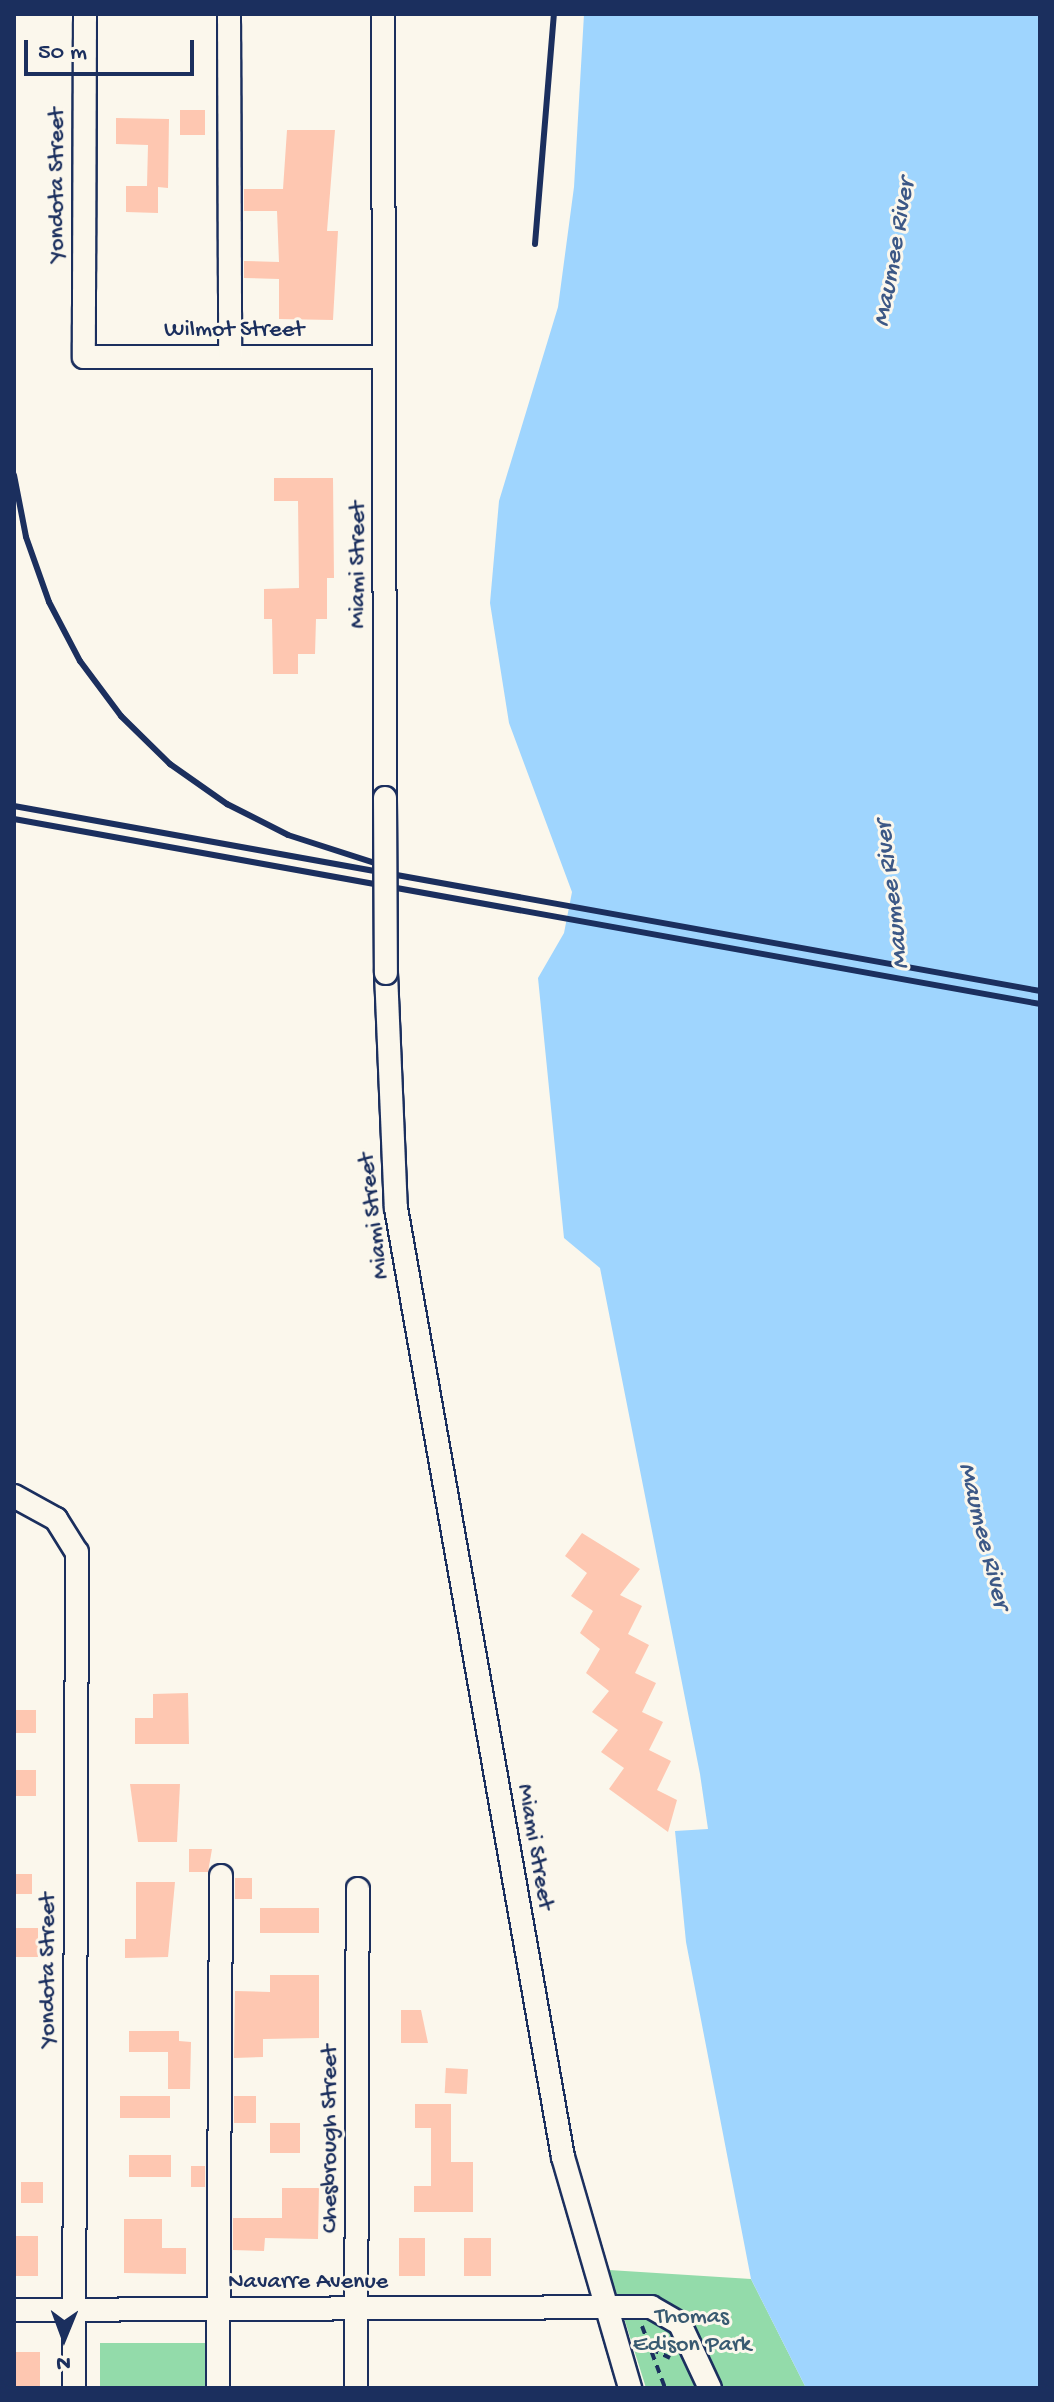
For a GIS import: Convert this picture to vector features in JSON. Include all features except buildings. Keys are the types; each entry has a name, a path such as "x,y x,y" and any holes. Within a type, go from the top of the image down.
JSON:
{"street":[{"name":"Yondota Street","path":"84,357 85,14"},
{"path":"229,14 230,357"},
{"name":"Miami Street","path":"383,14 386,973 396,1208 563,2157 602,2307 630,2388"},
{"name":"Wilmot Street","path":"84,357 384,357"},
{"name":"Yondota Street","path":"14,1496 56,1519 77,1552 74,2388"},
{"path":"218,2388 221,1876"},
{"name":"Chesbrough Street","path":"356,2388 358,1889"},
{"name":"Navarre Avenue","path":"14,2310 602,2307 666,2312 691,2339 710,2388"}],"path":[{"path":"645,2333 665,2388"}],"green space":[{"name":"Thomas Edison Park","path":"609,2270 751,2279 806,2388 646,2388"},
{"path":"100,2343 212,2343 212,2388 100,2388"}],"water":[{"name":"Maumee River","path":"584,14 1040,14 1040,2388 806,2388 751,2279 686,1942 675,1831 708,1829 700,1774 600,1268 564,1238 538,978 564,933 572,892 509,723 490,603 499,501 558,307 574,187"}],"railway":[{"path":"535,244 554,14"},
{"path":"14,475 26,537 49,602 80,661 121,716 170,764 227,804 288,835 378,864"},
{"path":"14,806 1040,991"},
{"path":"14,819 1040,1004"}]}
